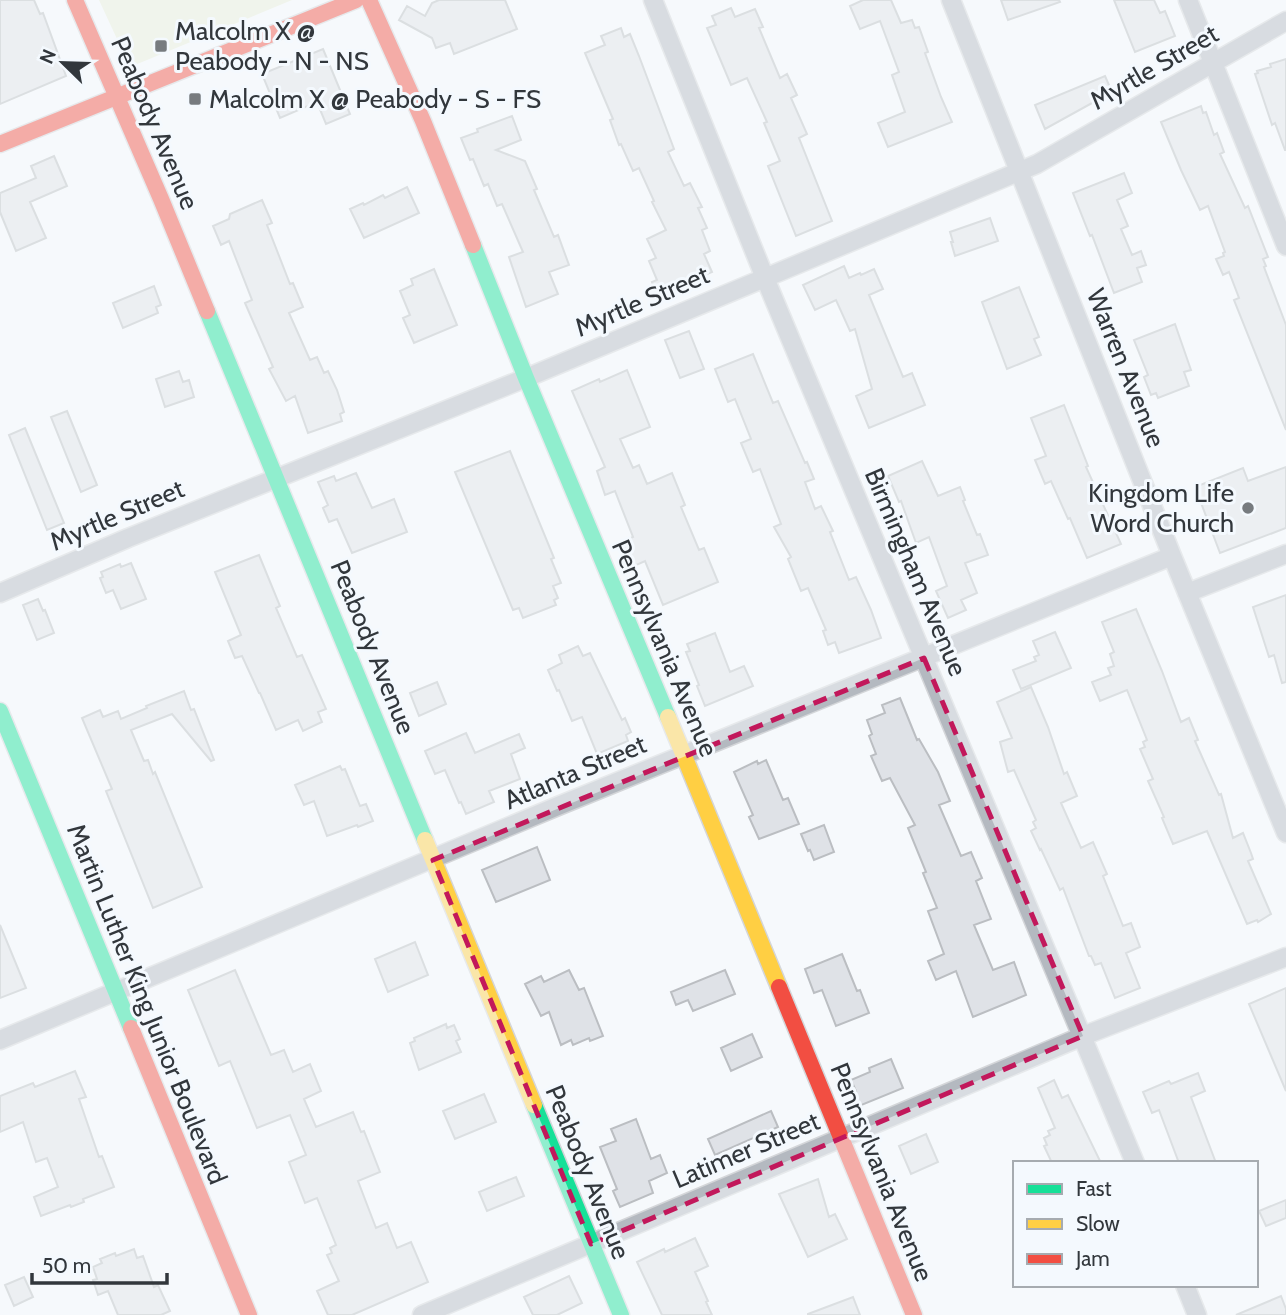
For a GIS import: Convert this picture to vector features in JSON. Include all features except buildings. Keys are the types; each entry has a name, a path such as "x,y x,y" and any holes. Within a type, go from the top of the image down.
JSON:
{"street":[{"name":"Peabody Avenue","path":"75,0 118,96 621,1315"},
{"path":"0,145 356,0"},
{"name":"Pennsylvania Avenue","path":"369,0 423,121 526,378 914,1315"},
{"name":"Birmingham Avenue","path":"653,0 765,278 1134,1161"},
{"name":"Warren Avenue","path":"951,0 1172,556 1286,833"},
{"path":"1188,0 1286,246"},
{"name":"Myrtle Street","path":"0,593 128,538 526,378 1037,164 1286,21"},
{"path":"1187,593 1286,554"},
{"name":"Atlanta Street","path":"0,1040 684,755 1172,556"},
{"name":"Martin Luther King Junior Boulevard","path":"0,711 249,1315"},
{"name":"Latimer Street","path":"422,1315 1083,1036 1286,957"},
{"path":"1186,1287 1196,1315"}],"highlighted area":[{"path":"924,658 1083,1036 591,1244 433,860"}],"green space":[{"path":"99,0 292,0 130,67"}],"traffic: fast":[{"path":"473,245 668,717"},
{"path":"207,311 425,840"},
{"path":"0,711 131,1028"},
{"path":"534,1105 621,1315"}],"traffic: slow":[{"path":"668,717 779,987"},
{"path":"425,840 534,1105"}],"traffic: jam":[{"path":"75,0 207,311"},
{"path":"0,144 356,0"},
{"path":"369,0 423,121 473,245"},
{"path":"779,987 914,1315"},
{"path":"131,1028 249,1315"}],"place":[{"name":"Malcolm X @ Peabody - N - NS","path":"161,46"},
{"name":"Malcolm X @ Peabody - S - FS","path":"195,99"},
{"name":"Kingdom Life Word Church","path":"1248,508"}]}
